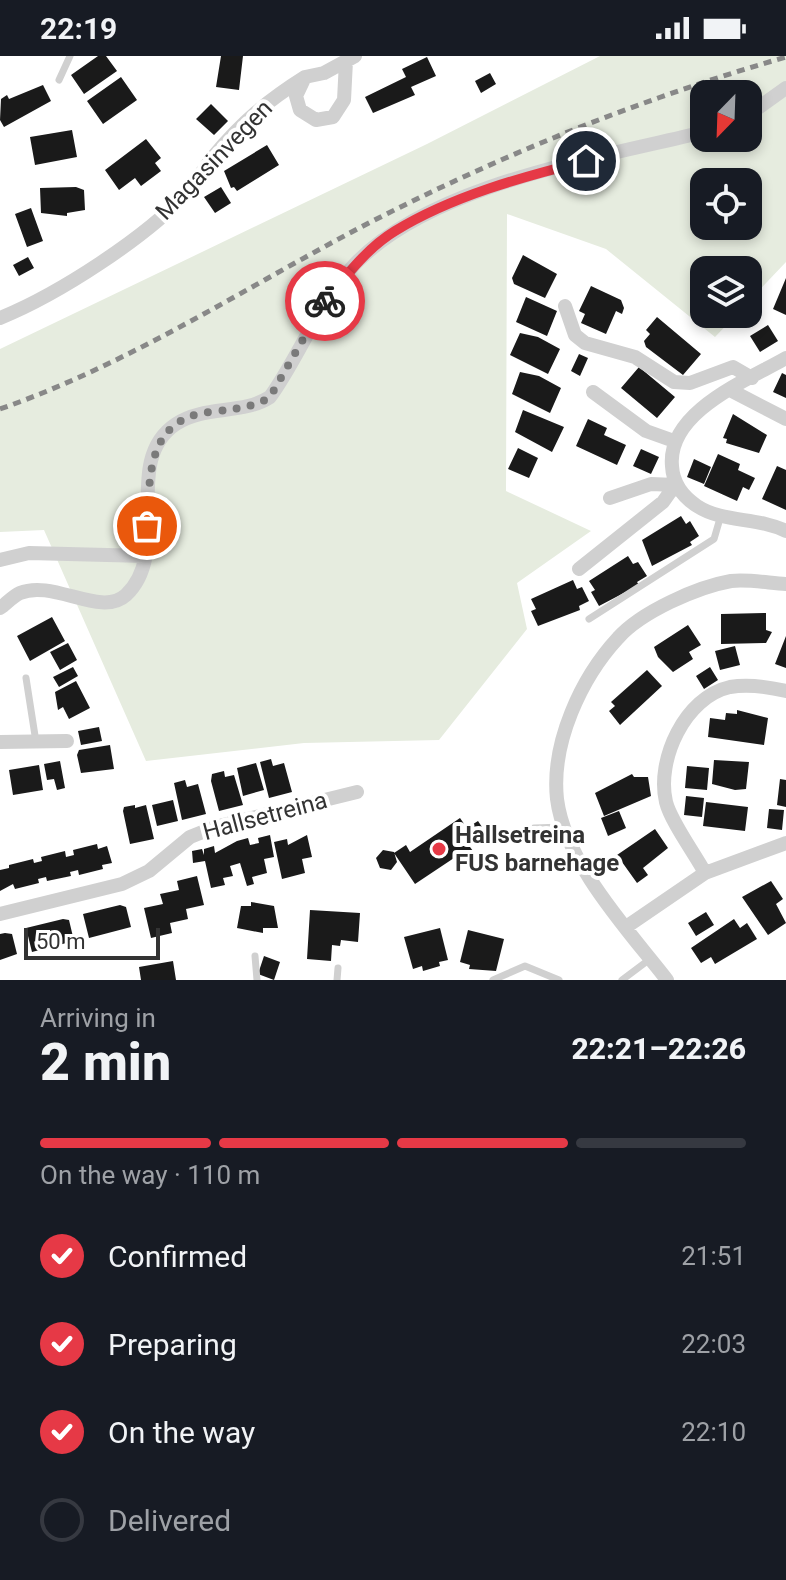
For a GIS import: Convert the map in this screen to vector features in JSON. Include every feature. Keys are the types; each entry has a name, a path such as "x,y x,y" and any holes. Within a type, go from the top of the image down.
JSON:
{"street":[{"name":"Magasinvegen","path":"0,318 105,260 149,228 189,190 212,158 263,103 305,77 350,59"},
{"name":"Magasinvegen","path":"305,77 296,96 300,110 316,120 333,117 344,100 350,59"},
{"path":"762,105 786,88"},
{"path":"0,608 20,593 49,589 102,604 124,598 137,582 146,556 151,465 159,441 176,424 202,413 256,406 270,397 324,302 355,264 394,231 527,176 690,135"},
{"path":"565,306 575,335 585,343 635,357 674,382 690,383 733,367 752,378"},
{"path":"786,358 689,417 674,441 671,463 675,485 698,506 721,515 770,523 786,531"},
{"path":"732,391 786,419"},
{"path":"593,392 646,431 674,441"},
{"path":"610,498 651,484 675,485"},
{"path":"579,569 663,502 675,485"},
{"path":"0,560 29,553 146,556"},
{"path":"667,980 579,861 557,799 560,749 582,688 619,636 669,602 732,581 786,584"},
{"path":"705,873 666,803 665,765 677,731 700,704 729,687 765,686 786,691"},
{"path":"0,742 67,741"},
{"name":"Hallsetreina","path":"0,914 122,884 149,871 190,837 215,827 357,792"},
{"path":"626,927 705,873 786,843"}],"lane":[{"path":"59,80 70,56"},
{"path":"589,619 714,539 721,515"},
{"path":"26,678 36,742"},
{"path":"504,842 534,828 565,827"},
{"path":"255,956 257,980"},
{"path":"622,980 650,959"},
{"path":"493,980 525,966 559,980"},
{"path":"337,980 338,968"}],"shaded area":[{"path":"600,56 786,56 786,262 762,287 762,256 690,256 690,317 606,249 507,214 506,491 591,531 517,583 527,629 439,740 304,743 146,761 44,530 0,532 0,349 427,144"},
{"path":"704,328 724,328 715,337"}],"building":[{"path":"98,56 106,56 117,71 84,94 71,75"},
{"path":"221,56 243,56 239,90 216,87"},
{"path":"427,57 436,76 411,87 415,95 373,113 365,97 406,77 402,69"},
{"path":"490,73 496,84 481,93 475,81"},
{"path":"121,77 137,100 103,124 87,101"},
{"path":"43,85 51,101 4,127 0,120 1,99 7,95 9,99"},
{"path":"211,104 228,121 214,135 196,119"},
{"path":"72,130 77,157 35,165 30,137"},
{"path":"146,139 161,158 155,163 161,171 141,186 135,178 119,190 105,170"},
{"path":"267,145 279,165 237,191 231,188 224,171"},
{"path":"76,187 84,190 85,210 67,213 67,216 41,213 40,188"},
{"path":"221,187 231,203 215,213 204,197"},
{"path":"31,208 43,241 27,247 15,214"},
{"path":"523,255 557,274 545,298 514,284 512,278"},
{"path":"28,257 34,268 19,276 13,265"},
{"path":"786,278 786,315 773,309"},
{"path":"591,286 621,300 624,308 622,314 616,311 606,334 581,323 585,314 579,311"},
{"path":"526,297 557,311 547,336 516,322"},
{"path":"657,317 701,354 683,375 646,347 644,341 650,334 646,330"},
{"path":"768,325 778,341 760,352 750,336"},
{"path":"520,333 538,337 560,349 548,374 510,355"},
{"path":"579,354 588,358 580,376 571,371"},
{"path":"639,367 675,397 657,418 621,388"},
{"path":"520,372 539,376 561,388 550,413 512,394"},
{"path":"782,373 786,375 786,398 773,392"},
{"path":"523,410 564,427 552,452 515,432"},
{"path":"733,414 767,435 759,453 726,443 727,439 723,438"},
{"path":"588,419 607,428 604,435 626,445 617,465 576,446"},
{"path":"518,448 538,458 529,478 508,469"},
{"path":"641,449 659,457 651,474 633,466"},
{"path":"718,454 740,464 738,470 755,478 749,490 743,487 737,501 704,486"},
{"path":"694,459 711,467 704,484 687,477"},
{"path":"777,466 786,470 786,510 762,499"},
{"path":"681,516 686,524 690,521 699,536 690,542 692,545 652,566 642,540"},
{"path":"628,556 633,564 638,562 647,576 637,582 639,585 599,606 589,581"},
{"path":"573,580 577,589 582,587 589,601 579,606 580,610 538,626 531,611 536,609 531,599"},
{"path":"766,613 766,630 772,632 766,643 721,644 721,614"},
{"path":"52,617 65,641 30,661 17,636"},
{"path":"688,625 701,645 689,652 693,659 673,672 658,657 654,647"},
{"path":"786,636 786,668 775,664"},
{"path":"68,643 77,660 60,670 50,652"},
{"path":"735,646 740,665 720,670 715,651"},
{"path":"73,667 78,676 59,687 53,677"},
{"path":"710,667 718,680 704,689 696,676"},
{"path":"647,670 662,686 620,725 609,711 615,706 611,702"},
{"path":"76,681 90,708 69,719 63,707 58,710 55,692"},
{"path":"737,710 768,718 764,745 708,737 710,718 725,720 726,713 737,714"},
{"path":"99,727 102,741 81,745 78,731"},
{"path":"110,745 114,769 81,773 77,755 79,750"},
{"path":"271,759 273,766 284,763 292,792 269,798 260,762"},
{"path":"714,760 749,762 746,789 735,790 712,784"},
{"path":"60,761 65,788 57,790 54,779 47,780 44,764"},
{"path":"256,763 264,790 243,796 237,768"},
{"path":"39,765 43,790 13,795 9,770"},
{"path":"687,766 709,768 707,790 685,788"},
{"path":"224,771 225,777 234,775 243,805 219,811 211,781 212,774"},
{"path":"632,774 634,777 648,777 651,796 604,816 595,793"},
{"path":"780,779 786,780 786,807 777,805"},
{"path":"185,780 187,787 198,784 206,814 182,820 174,783"},
{"path":"686,796 704,798 702,817 684,815"},
{"path":"173,800 178,821 157,826 152,805"},
{"path":"706,802 748,807 745,831 703,826"},
{"path":"135,805 135,808 146,805 154,839 130,844 123,811 124,807"},
{"path":"769,809 784,810 782,830 767,828"},
{"path":"619,811 626,828 608,836 601,818"},
{"path":"460,818 467,828 478,821 488,836 470,847 473,851 463,858 460,854 415,884 394,853 406,845 410,852"},
{"path":"655,829 668,848 643,868 648,875 637,883 617,855"},
{"path":"270,835 274,857 264,859 267,873 252,877 254,884 247,886 240,863 230,866 233,876 223,878 225,885 211,888 205,861 193,863 192,851 202,849 204,855 204,849 214,846 215,853 237,841 248,838 250,845 259,843 258,838"},
{"path":"307,835 312,857 302,859 305,873 282,879 274,842 287,839 288,845"},
{"path":"97,844 98,849 107,846 112,863 102,865 103,869 79,875 78,870 70,872 71,876 47,881 46,877 38,879 39,883 15,889 13,884 0,891 0,870 9,868 9,865 33,859 34,863 42,861 41,857 65,851 66,857 74,855 73,850"},
{"path":"383,850 394,852 397,862 391,870 380,868 376,858"},
{"path":"197,876 204,905 186,909 188,919 170,923 172,933 151,938 144,908 163,904 160,894 179,890 177,881"},
{"path":"771,881 783,899 776,904 786,923 768,935 742,897"},
{"path":"251,902 274,906 278,928 263,928 263,933 237,928 241,906 251,906"},
{"path":"120,905 126,907 131,927 89,938 83,914"},
{"path":"310,910 360,913 358,942 341,940 340,946 332,945 331,961 307,959"},
{"path":"706,912 714,925 696,936 688,923"},
{"path":"734,919 740,928 747,923 757,939 715,964 711,957 701,963 691,948"},
{"path":"69,920 74,941 32,952 26,928"},
{"path":"440,928 448,960 423,971 422,966 413,969 404,937"},
{"path":"468,930 504,939 496,971 469,969 470,965 460,962"},
{"path":"0,934 12,934 17,954 0,960"},
{"path":"264,956 280,962 274,980 258,974"},
{"path":"173,961 176,980 141,980 139,967"}],"railway":[{"path":"0,409 48,391 140,348 363,226 466,176 624,110 786,57"}],"way so far":[{"path":"147,526 151,465 159,441 176,424 202,413 256,406 270,397 325,301"}],"place":[{"name":"Hallsetreina FUS barnehage","path":"439,849"}],"route":[{"path":"325,301 355,264 394,231 459,201 527,176 586,161"}]}
